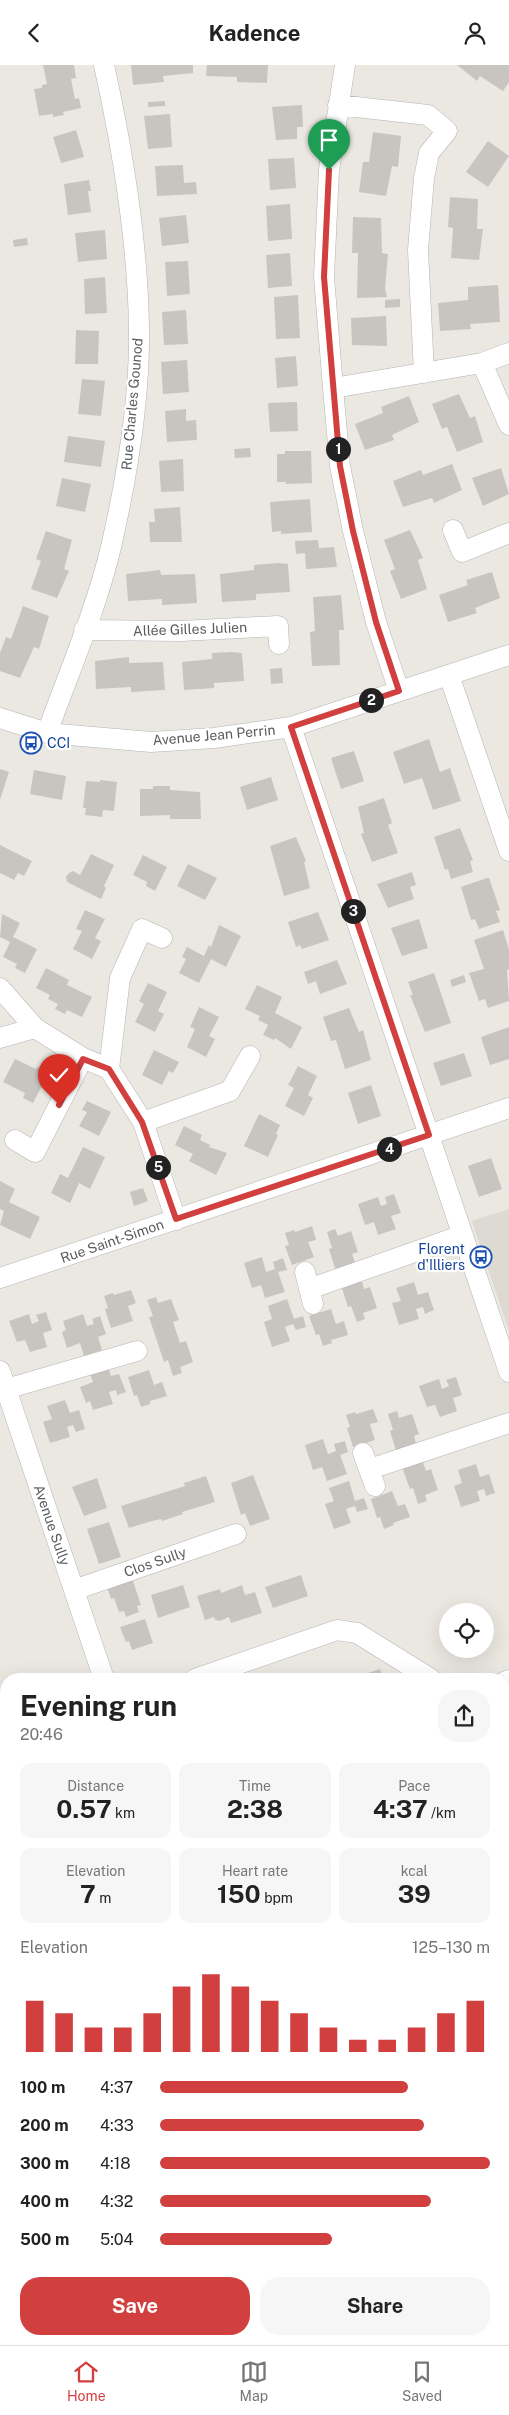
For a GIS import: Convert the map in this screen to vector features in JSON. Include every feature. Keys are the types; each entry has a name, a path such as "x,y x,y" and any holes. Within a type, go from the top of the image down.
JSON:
{"street":[{"name":"Rue Charles Gounod","path":"47,733 84,630 110,549 125,480 135,406 139,331 134,255 124,174 104,65"},
{"path":"345,65 329,170 324,277 333,388 340,466 353,531 376,622 399,691"},
{"path":"338,105 428,115 447,131 429,153 424,178 418,250 424,373"},
{"path":"333,388 482,363 509,353"},
{"path":"482,363 509,425"},
{"path":"452,530 462,552 509,533"},
{"name":"Allée Gilles Julien","path":"84,630 181,631 278,625 279,644"},
{"name":"Avenue Jean Perrin","path":"0,719 47,733 151,741 214,738 291,727 509,655"},
{"path":"449,675 509,851"},
{"path":"291,727 509,1372"},
{"path":"109,1069 120,978 142,929 162,938"},
{"path":"0,988 35,1028 83,1059 109,1069 142,1122 176,1219"},
{"path":"0,1038 35,1028"},
{"path":"142,1122 230,1091 250,1056"},
{"path":"15,1140 35,1152 83,1059"},
{"name":"Rue Saint-Simon","path":"0,1279 509,1108"},
{"path":"309,1288 463,1235"},
{"path":"3,1380 137,1351"},
{"name":"Avenue Sully","path":"3,1380 102,1673"},
{"path":"369,1469 509,1423"},
{"name":"Clos Sully","path":"74,1590 236,1534"},
{"path":"213,1673 338,1630 357,1633 421,1673"}],"shaded area":[{"path":"509,1209 509,1331 472,1221"}],"building":[{"path":"43,65 74,65 76,78 71,79 75,99 79,98 81,108 63,112 64,115 53,117 53,114 39,116 34,89 42,88 42,85 47,84"},
{"path":"131,65 193,65 193,73 163,76 164,82 133,85"},
{"path":"207,65 268,65 267,83 237,82 237,77 206,76"},
{"path":"457,65 509,65 509,82 503,91 480,76 477,81"},
{"path":"165,101 165,106 148,107 148,102"},
{"path":"302,105 303,127 297,127 297,139 276,140 272,107"},
{"path":"170,114 172,147 148,149 144,116"},
{"path":"76,130 84,157 61,163 53,137"},
{"path":"373,132 401,136 398,167 392,166 386,196 359,192 363,162 369,162"},
{"path":"488,141 509,156 488,187 466,172"},
{"path":"294,158 296,188 270,190 268,159"},
{"path":"183,165 184,183 196,182 197,194 157,196 155,166"},
{"path":"89,180 91,191 88,191 91,212 68,215 64,184"},
{"path":"450,197 478,199 477,229 483,229 479,260 451,258 453,228 448,227"},
{"path":"290,204 292,239 268,241 266,206"},
{"path":"186,215 189,243 162,246 159,218"},
{"path":"353,217 381,218 382,253 388,254 385,288 387,297 357,298 358,253 352,253"},
{"path":"105,230 107,259 78,262 75,233"},
{"path":"27,238 28,245 14,247 13,240"},
{"path":"290,253 292,286 268,288 266,255"},
{"path":"188,261 190,294 167,296 165,262"},
{"path":"105,277 107,313 85,314 84,279"},
{"path":"498,285 500,322 470,324 471,329 440,331 438,303 468,300 468,287"},
{"path":"298,295 300,338 276,339 274,297"},
{"path":"400,299 400,307 385,308 385,300"},
{"path":"186,310 188,344 164,345 162,312"},
{"path":"386,316 387,346 352,345 351,318"},
{"path":"76,330 99,331 98,364 75,364"},
{"path":"296,356 298,386 277,388 275,358"},
{"path":"187,360 189,392 163,394 161,362"},
{"path":"82,379 105,381 101,416 78,414"},
{"path":"459,394 470,418 475,416 483,442 457,452 447,427 442,429 432,404"},
{"path":"409,396 419,422 392,435 394,440 365,450 355,424 383,413 381,407"},
{"path":"297,402 298,431 270,432 268,403"},
{"path":"186,409 186,421 196,420 197,440 167,442 165,411"},
{"path":"68,436 105,441 101,467 64,462"},
{"path":"250,448 251,457 235,458 234,449"},
{"path":"285,451 311,451 312,483 286,484 286,482 277,482 277,454 285,454"},
{"path":"183,459 184,491 161,492 159,461"},
{"path":"452,464 462,490 434,503 432,498 403,507 393,481 421,470 423,475"},
{"path":"501,468 509,494 483,506 472,478"},
{"path":"62,478 91,484 85,512 56,506"},
{"path":"310,499 312,532 281,534 281,531 272,532 270,502"},
{"path":"180,507 182,542 150,542 149,522 155,522 154,509"},
{"path":"410,530 423,558 418,560 427,589 401,599 390,571 395,569 384,540"},
{"path":"46,531 72,540 64,569 69,571 57,598 31,589 41,561 36,559"},
{"path":"318,540 319,548 334,547 337,567 306,569 305,553 296,554 295,541"},
{"path":"288,564 290,592 256,594 256,600 222,602 220,574 254,570 254,565"},
{"path":"160,570 161,575 195,574 197,603 162,605 162,599 128,601 126,574"},
{"path":"492,572 500,598 475,608 477,613 448,622 439,595 468,585 466,580"},
{"path":"341,595 344,630 339,630 340,665 312,666 310,632 315,631 313,597"},
{"path":"23,606 49,616 39,649 34,647 20,678 0,671 0,653 6,637 11,639"},
{"path":"212,653 242,653 244,681 214,683 214,688 184,690 182,662 212,659"},
{"path":"129,657 129,663 163,662 165,690 131,692 131,687 96,689 95,661"},
{"path":"282,668 283,683 271,684 270,669"},
{"path":"429,739 440,772 450,768 461,801 433,810 422,778 404,784 393,752"},
{"path":"354,751 364,781 341,789 331,758"},
{"path":"0,769 9,772 0,800"},
{"path":"34,770 66,776 62,800 30,794"},
{"path":"271,777 278,800 247,810 240,787"},
{"path":"100,780 117,782 114,811 103,810 102,817 85,815 86,808 83,808 86,781 100,782"},
{"path":"153,786 170,786 170,790 200,792 201,819 170,819 170,815 140,816 140,789 153,789"},
{"path":"384,798 392,823 388,825 398,853 372,862 361,834 364,833 358,807"},
{"path":"460,828 473,860 470,861 473,872 451,879 448,869 445,870 434,837"},
{"path":"296,837 306,861 304,862 310,888 284,896 270,846"},
{"path":"0,845 32,861 24,876 18,873 14,880 0,873"},
{"path":"91,854 114,865 104,886 106,888 101,899 67,882 66,877 69,873 73,871 80,875"},
{"path":"143,855 167,867 155,891 146,886 147,882 133,875"},
{"path":"188,864 217,878 205,900 177,886"},
{"path":"412,872 416,885 410,887 414,899 388,908 377,884"},
{"path":"489,878 500,910 496,911 500,922 479,929 475,919 471,920 461,887"},
{"path":"85,910 105,919 95,938 101,941 92,959 73,949 82,931 76,929"},
{"path":"318,912 329,940 302,949 300,945 296,947 288,922"},
{"path":"2,914 20,923 13,937 37,949 25,973 15,968 17,964 3,957 10,942 0,937"},
{"path":"419,919 428,948 402,956 391,928"},
{"path":"219,925 241,936 226,967 211,959 199,983 179,973 186,959 182,957 187,947 204,956 209,945 211,947"},
{"path":"503,930 509,950 509,969 507,970 509,1001 488,1008 485,999 479,1001 469,973 484,969 474,940"},
{"path":"337,960 347,984 320,994 316,981 308,984 304,972"},
{"path":"46,968 69,980 67,985 92,997 82,1017 67,1010 65,1014 55,1009 58,1004 48,999 50,995 36,988"},
{"path":"434,973 451,1023 425,1032 410,995 413,995 408,982"},
{"path":"464,975 466,982 452,987 450,980"},
{"path":"148,983 167,992 158,1011 164,1014 155,1032 135,1022 144,1004 139,1001"},
{"path":"257,985 282,997 275,1013 302,1027 291,1049 275,1038 274,1040 263,1035 268,1025 258,1020 260,1016 245,1009"},
{"path":"199,1007 219,1017 209,1036 215,1039 206,1057 187,1047 195,1029 190,1027"},
{"path":"349,1008 359,1032 363,1030 371,1060 345,1069 336,1040 331,1041 323,1017"},
{"path":"509,1027 509,1059 490,1065 481,1037"},
{"path":"154,1050 179,1062 173,1073 169,1071 162,1085 142,1075"},
{"path":"464,1053 472,1076 441,1086 433,1063"},
{"path":"15,1059 36,1069 37,1067 49,1072 33,1103 23,1098 25,1093 3,1082"},
{"path":"298,1066 317,1076 308,1095 313,1098 304,1116 285,1106 294,1088 288,1085"},
{"path":"371,1085 381,1116 358,1124 348,1093"},
{"path":"87,1101 111,1112 99,1136 79,1126 87,1112 82,1110"},
{"path":"259,1114 280,1125 276,1134 278,1135 268,1157 244,1146"},
{"path":"184,1126 202,1135 200,1140 210,1145 209,1147 227,1153 216,1175 189,1161 193,1154 175,1145"},
{"path":"83,1147 105,1157 90,1189 79,1183 70,1203 51,1193 60,1174 68,1178"},
{"path":"491,1158 502,1189 479,1197 468,1166"},
{"path":"0,1181 15,1189 9,1202 40,1217 30,1239 0,1225 4,1211 0,1209"},
{"path":"143,1188 148,1201 134,1206 130,1192"},
{"path":"394,1194 401,1213 391,1216 396,1229 378,1235 374,1222 365,1225 358,1204 378,1197 381,1206 387,1204 385,1197"},
{"path":"312,1226 316,1240 308,1242 314,1257 292,1265 285,1246 289,1245 285,1233 294,1230 295,1232"},
{"path":"335,1229 338,1236 351,1231 358,1252 352,1254 356,1265 336,1271 329,1249 332,1248 327,1232"},
{"path":"262,1257 266,1272 275,1269 273,1262 283,1258 287,1270 278,1272 285,1292 265,1298 261,1285 252,1288 244,1263"},
{"path":"361,1278 364,1289 370,1287 377,1308 363,1313 365,1319 357,1322 351,1306 348,1307 341,1285"},
{"path":"414,1282 418,1295 428,1292 434,1310 425,1314 423,1307 416,1309 419,1319 399,1325 392,1303 401,1301 396,1288"},
{"path":"131,1290 136,1303 128,1306 133,1321 111,1328 105,1309 108,1308 104,1296"},
{"path":"156,1297 158,1303 171,1299 179,1320 173,1322 180,1343 186,1341 193,1362 180,1367 182,1373 173,1376 168,1360 164,1362 149,1317 153,1316 147,1300"},
{"path":"287,1299 294,1319 303,1316 306,1327 296,1330 293,1324 285,1327 290,1341 272,1347 264,1322 272,1319 268,1306"},
{"path":"331,1309 336,1324 344,1321 348,1335 331,1340 332,1343 323,1346 319,1334 316,1335 309,1316"},
{"path":"46,1312 52,1330 43,1333 47,1347 30,1352 25,1340 17,1342 9,1321 29,1314 32,1324 39,1321 36,1315"},
{"path":"83,1314 87,1326 94,1324 92,1319 100,1316 106,1334 98,1337 102,1350 84,1356 80,1343 67,1348 62,1332 66,1330 63,1321"},
{"path":"107,1364 111,1376 119,1374 126,1392 117,1395 116,1390 109,1392 113,1404 93,1410 90,1401 86,1403 80,1387 93,1382 89,1370"},
{"path":"149,1370 154,1385 162,1382 167,1396 150,1401 150,1404 141,1407 137,1395 134,1396 128,1377"},
{"path":"456,1377 462,1395 453,1398 457,1411 440,1417 435,1405 427,1407 419,1386 439,1379 442,1389 449,1386 446,1380"},
{"path":"65,1400 70,1413 79,1410 85,1429 76,1432 73,1425 67,1427 70,1437 50,1443 43,1422 52,1419 47,1406"},
{"path":"373,1409 378,1422 370,1424 375,1440 353,1447 347,1428 350,1427 346,1415"},
{"path":"397,1411 399,1418 412,1414 419,1434 414,1436 417,1447 397,1454 390,1431 393,1430 388,1414"},
{"path":"323,1439 328,1454 336,1451 334,1444 345,1441 348,1452 340,1455 347,1474 327,1481 322,1467 313,1470 305,1445"},
{"path":"422,1460 426,1471 431,1469 438,1490 425,1495 427,1501 418,1504 413,1488 410,1489 402,1467"},
{"path":"476,1464 480,1477 489,1474 495,1493 486,1496 484,1489 477,1491 480,1501 461,1507 454,1486 462,1483 458,1470"},
{"path":"253,1475 270,1519 250,1526 245,1513 241,1515 231,1483"},
{"path":"206,1476 215,1502 182,1512 183,1514 162,1521 161,1519 129,1528 121,1506 185,1486 184,1483"},
{"path":"97,1478 107,1508 84,1516 72,1487"},
{"path":"349,1481 355,1501 364,1498 368,1509 357,1512 355,1506 346,1509 351,1523 334,1529 325,1504 334,1501 329,1488"},
{"path":"392,1491 398,1506 405,1504 410,1517 393,1523 394,1525 384,1529 380,1517 377,1518 371,1499"},
{"path":"109,1522 121,1557 99,1564 87,1529"},
{"path":"301,1575 308,1596 273,1608 265,1587"},
{"path":"132,1578 141,1605 137,1606 139,1612 126,1617 124,1611 119,1612 114,1598 111,1599 107,1587"},
{"path":"183,1585 190,1607 158,1618 151,1595"},
{"path":"242,1585 245,1595 255,1592 262,1613 231,1623 229,1617 220,1621 215,1620 214,1617 205,1620 197,1596 220,1589 221,1593"},
{"path":"145,1619 153,1643 132,1650 129,1641 126,1642 120,1627"},
{"path":"380,1669 381,1673 368,1673"}],"place":[{"name":"CCI","path":"31,743"},
{"name":"Florent d'Illiers","path":"481,1257"}],"route":[{"path":"59,1105 83,1059 109,1069 142,1122 176,1219 429,1135 291,727 399,691 376,622 353,531 340,466 324,277 329,170"}]}
